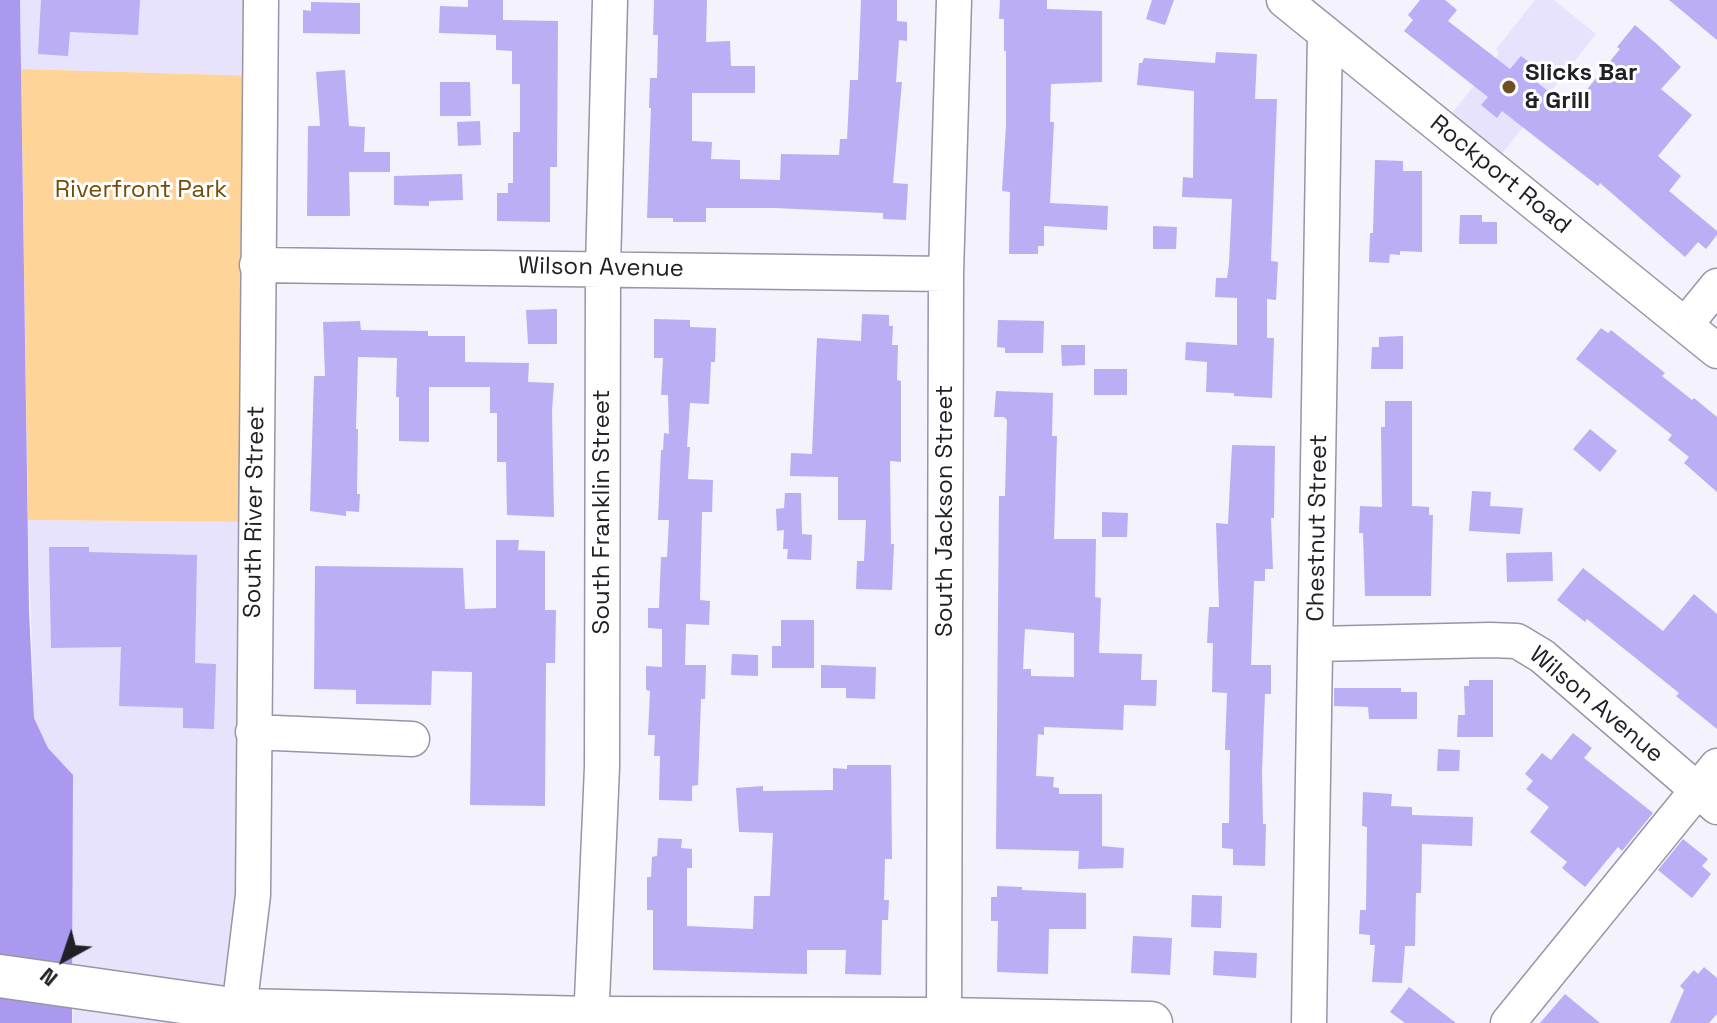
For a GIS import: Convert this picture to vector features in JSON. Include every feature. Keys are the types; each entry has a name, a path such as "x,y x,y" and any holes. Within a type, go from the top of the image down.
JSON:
{"main road":[{"path":"0,976 238,1016 1151,1023"}],"street":[{"name":"South River Street","path":"238,1016 253,895 261,0"},
{"name":"South Franklin Street","path":"592,1020 602,767 603,268 610,0"},
{"name":"South Jackson Street","path":"944,1021 946,274 954,0"},
{"name":"Rockport Road","path":"1284,0 1717,351"},
{"name":"Chestnut Street","path":"1309,1023 1325,33"},
{"name":"Wilson Avenue","path":"257,265 946,274"},
{"path":"1685,325 1717,286"},
{"name":"Wilson Avenue","path":"1316,644 1517,641 1542,656 1711,788"},
{"path":"253,732 412,739"},
{"path":"1508,1023 1711,788"}],"shaded area":[{"path":"0,0 20,0 29,611 34,718 48,748 73,775 72,1023 0,1023"},
{"path":"20,0 261,0 260,76 21,69"},
{"path":"1535,0 1554,0 1596,34 1491,168 1441,127 1499,54 1496,49"},
{"path":"28,520 254,522 240,1010 591,1023 73,1023 73,775 48,748 34,718"}],"green space":[{"name":"Riverfront Park","path":"21,69 260,76 254,522 28,520"}],"building":[{"path":"41,0 140,0 138,35 70,32 68,56 38,54"},
{"path":"468,0 503,0 503,20 558,21 557,167 550,167 550,222 497,221 497,193 508,193 508,183 513,183 513,132 520,132 520,84 512,84 512,51 496,50 496,35 439,33 440,6 468,7"},
{"path":"654,0 707,0 706,42 730,41 731,66 755,66 755,93 692,93 692,141 712,142 711,159 740,160 740,179 780,180 781,154 839,155 840,139 847,139 850,80 858,80 861,0 897,0 897,21 907,22 907,41 899,40 896,82 902,82 893,183 908,184 906,220 883,219 883,213 775,208 706,208 706,222 647,218 650,78 657,78 658,35 653,35"},
{"path":"1000,0 1047,0 1047,9 1102,11 1102,82 1051,84 1050,122 1054,122 1050,203 1108,206 1107,230 1044,226 1044,246 1038,246 1038,254 1009,254 1010,192 1002,191 1006,51 1004,19 999,19"},
{"path":"1152,0 1174,0 1165,25 1146,19"},
{"path":"1420,0 1445,0 1457,10 1448,21 1510,69 1521,56 1537,68 1530,77 1571,109 1620,49 1617,47 1635,25 1658,45 1681,67 1661,89 1692,115 1658,156 1681,176 1669,191 1717,231 1706,249 1698,242 1685,257 1600,183 1598,186 1502,111 1497,118 1481,105 1488,97 1404,31 1413,20 1408,15"},
{"path":"1669,0 1717,0 1717,40"},
{"path":"311,2 360,3 360,34 303,33 303,10 311,11"},
{"path":"1216,52 1257,54 1255,99 1277,99 1271,261 1278,262 1276,300 1267,299 1267,338 1274,338 1272,398 1206,392 1207,362 1185,360 1186,342 1237,345 1237,298 1215,297 1216,278 1227,278 1232,199 1182,197 1183,177 1193,178 1194,91 1137,85 1139,63 1144,58 1215,63"},
{"path":"345,70 349,126 365,127 364,152 390,152 390,172 349,172 350,216 307,216 308,126 320,126 316,72"},
{"path":"440,82 470,82 471,116 440,116"},
{"path":"480,121 481,145 458,146 457,122"},
{"path":"1375,160 1403,161 1403,171 1422,171 1422,252 1390,254 1389,263 1369,262"},
{"path":"462,174 463,200 429,201 429,206 394,205 394,176"},
{"path":"1460,215 1482,215 1482,222 1497,222 1497,244 1459,244"},
{"path":"1153,226 1177,227 1176,249 1153,249"},
{"path":"557,309 557,344 528,344 526,310"},
{"path":"862,314 889,315 889,326 893,326 892,345 898,345 901,462 890,461 891,544 894,544 892,590 856,589 857,561 864,561 866,520 838,520 838,477 790,476 791,453 812,454 817,338 861,341"},
{"path":"654,319 690,320 690,327 716,328 709,404 690,403 687,447 690,447 688,479 713,480 712,512 702,512 700,600 710,601 709,625 686,624 685,665 706,665 705,699 701,699 698,785 692,786 692,801 659,800 660,756 654,756 655,735 648,735 650,691 646,690 646,666 662,667 662,629 648,628 648,608 659,608 661,557 667,557 669,520 658,520 661,450 664,433 669,434 668,395 661,395 663,358 654,358"},
{"path":"998,320 1044,321 1043,353 1005,353 1005,348 997,347"},
{"path":"360,321 361,330 428,331 428,336 465,336 465,362 529,363 528,382 554,383 554,517 507,515 506,462 497,462 497,413 490,413 490,387 429,387 429,442 399,441 397,358 358,357 356,429 359,512 346,511 346,516 310,511 314,376 325,376 323,322"},
{"path":"1601,328 1608,333 1611,330 1665,373 1662,376 1717,417 1717,492 1684,463 1689,457 1668,440 1672,435 1576,359"},
{"path":"1403,336 1403,369 1371,369 1372,347 1379,347 1379,337"},
{"path":"1061,345 1085,345 1085,365 1062,366"},
{"path":"1094,369 1127,369 1127,395 1094,395"},
{"path":"996,391 1053,393 1052,436 1057,436 1054,539 1096,539 1095,597 1101,598 1099,653 1142,654 1141,680 1157,680 1156,706 1124,705 1123,730 1044,727 1044,735 1038,734 1036,776 1054,777 1053,787 1059,788 1059,794 1102,794 1102,846 1124,848 1123,868 1078,869 1079,851 996,849 999,496 1005,496 1007,420 994,417","holes":["1025,629 1074,633 1074,677 1031,676 1031,669 1023,669"]},
{"path":"1385,401 1412,401 1412,506 1429,507 1429,515 1433,515 1431,596 1365,596 1363,533 1359,533 1360,506 1382,507 1381,427 1385,427"},
{"path":"1590,429 1617,451 1600,472 1573,449"},
{"path":"1232,445 1275,446 1274,518 1271,518 1273,569 1265,569 1265,581 1254,581 1251,665 1271,665 1271,694 1265,694 1262,772 1265,866 1233,865 1233,849 1222,848 1222,823 1229,823 1230,750 1225,750 1227,693 1212,692 1213,643 1207,643 1209,607 1219,607 1216,523 1228,524"},
{"path":"1472,491 1491,492 1490,506 1523,508 1520,534 1469,531"},
{"path":"785,493 801,493 802,534 812,535 811,560 787,559 788,549 783,549 784,530 777,531 776,509 784,508"},
{"path":"1102,512 1128,513 1127,537 1102,537"},
{"path":"496,540 519,540 518,550 545,551 545,610 556,610 555,663 546,663 545,806 470,805 472,672 432,671 431,705 356,704 356,690 314,689 315,566 463,568 465,609 496,608"},
{"path":"49,547 89,547 89,552 197,555 195,663 216,664 214,729 183,728 183,708 119,706 121,647 51,648"},
{"path":"1552,552 1553,581 1507,582 1506,553"},
{"path":"1583,568 1663,631 1694,594 1717,614 1717,729 1676,696 1679,693 1587,619 1585,622 1557,600"},
{"path":"781,620 814,620 814,668 772,668 772,646 781,646"},
{"path":"732,654 758,655 758,676 731,675"},
{"path":"821,665 876,667 875,699 846,698 846,688 821,688"},
{"path":"1469,680 1493,680 1493,737 1457,737 1458,715 1465,715 1464,686 1469,686"},
{"path":"1334,688 1401,688 1401,692 1417,692 1417,719 1369,719 1368,707 1334,706"},
{"path":"1573,733 1592,748 1584,758 1653,813 1622,851 1618,847 1585,887 1562,868 1567,862 1530,832 1549,807 1526,789 1533,781 1525,774 1542,753 1551,760"},
{"path":"1438,749 1460,750 1459,771 1437,771"},
{"path":"847,765 891,765 892,859 885,859 884,900 889,900 888,920 882,920 881,975 845,974 846,950 807,950 807,974 653,970 653,910 647,910 647,877 651,877 652,857 657,856 658,838 682,839 681,848 692,849 692,868 687,868 687,926 753,929 754,896 770,896 773,833 739,832 736,788 763,786 763,791 833,790 833,768 847,769"},
{"path":"1363,792 1392,794 1391,806 1412,807 1412,815 1473,817 1472,846 1422,844 1421,893 1416,893 1415,946 1405,946 1402,983 1372,982 1375,945 1370,945 1370,935 1359,934 1360,910 1366,910 1367,827 1362,826"},
{"path":"1683,839 1708,859 1702,866 1711,874 1692,898 1658,870"},
{"path":"997,886 1086,893 1086,929 1049,929 1048,974 997,972 998,921 991,921 991,897 997,897"},
{"path":"1192,895 1222,896 1221,928 1191,927"},
{"path":"1133,936 1172,938 1170,975 1131,973"},
{"path":"1214,951 1257,953 1256,978 1213,975"},
{"path":"1704,967 1717,978 1717,1014 1709,1023 1670,1023 1684,990 1680,986 1694,970 1698,974"},
{"path":"1409,987 1456,1023 1405,1023 1390,1012"},
{"path":"1565,994 1600,1023 1540,1023"}],"place":[{"name":"Slicks Bar & Grill","path":"1509,87"}]}
